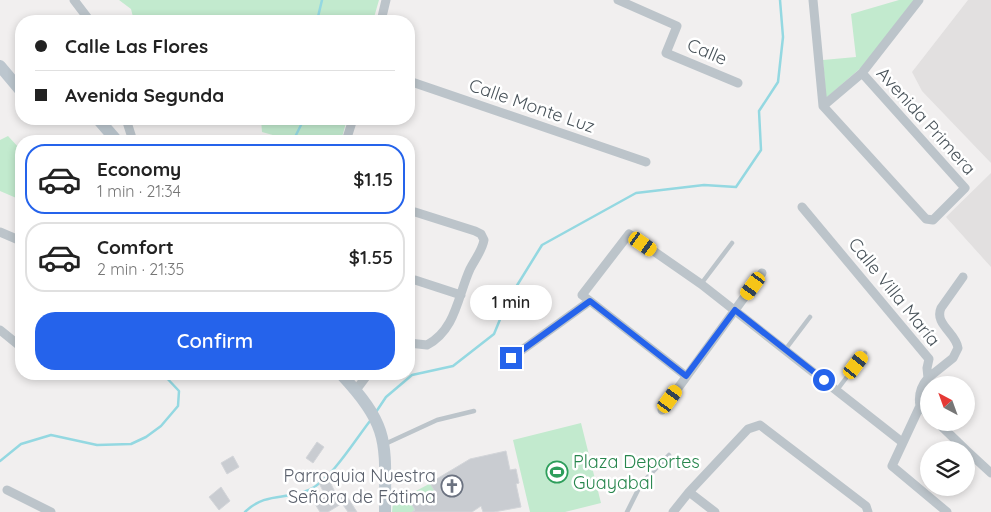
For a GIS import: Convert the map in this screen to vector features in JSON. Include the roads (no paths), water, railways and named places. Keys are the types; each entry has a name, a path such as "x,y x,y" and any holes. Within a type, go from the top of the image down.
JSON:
{"main road":[{"path":"0,66 15,84"},
{"path":"103,125 113,135"},
{"path":"347,380 366,401 378,420 385,444 385,512"}],"street":[{"path":"74,0 85,15"},
{"path":"382,15 386,0"},
{"name":"Calle","path":"618,0 677,26 666,53 738,83"},
{"path":"813,0 823,106"},
{"path":"823,106 862,73 919,0"},
{"name":"Avenida Primera","path":"823,106 928,221 933,220 965,190 964,186 862,73"},
{"name":"Calle Monte Luz","path":"415,83 646,162"},
{"name":"Calle Villa María","path":"802,207 929,359 928,376"},
{"path":"415,212 481,234 483,246 470,270 454,315 438,338 427,345 415,344"},
{"path":"0,232 15,238"},
{"path":"686,376 582,295 629,234 701,284 902,442"},
{"path":"662,410 762,273"},
{"path":"930,376 953,358 958,348 957,341 940,320 939,314 940,308 963,277"},
{"path":"415,280 461,295"},
{"path":"511,358 590,301"},
{"path":"0,330 15,342"},
{"path":"356,390 363,380"},
{"name":"Calle Villa María","path":"920,392 918,398 920,406 892,466 946,512"},
{"path":"673,512 689,492 748,429 760,426 866,506 868,512"},
{"path":"946,431 957,441"},
{"path":"975,459 991,474"},
{"path":"7,490 51,512"},
{"path":"689,492 715,512"}],"lane":[{"path":"701,284 732,243"},
{"path":"785,350 810,316"},
{"path":"837,390 865,353"},
{"path":"385,444 437,420 474,411"},
{"path":"626,512 641,484 669,455"}],"waterway":[{"path":"318,15 322,0"},
{"path":"415,374 453,366 494,334 508,300 542,245 636,193 704,185 736,187 761,150 759,111 778,82 783,37 780,0"},
{"path":"296,135 301,125"},
{"path":"0,461 21,444 51,435 97,445 131,444 146,437 161,426 178,406 179,391 169,380"},
{"path":"376,412 386,397 406,380"},
{"path":"245,512 260,502 300,493 317,485 334,469 370,421"}],"place":[{"name":"Plaza Deportes Guayabal","path":"557,472"},
{"name":"Parroquia Nuestra Señora de Fátima","path":"452,486"}]}
